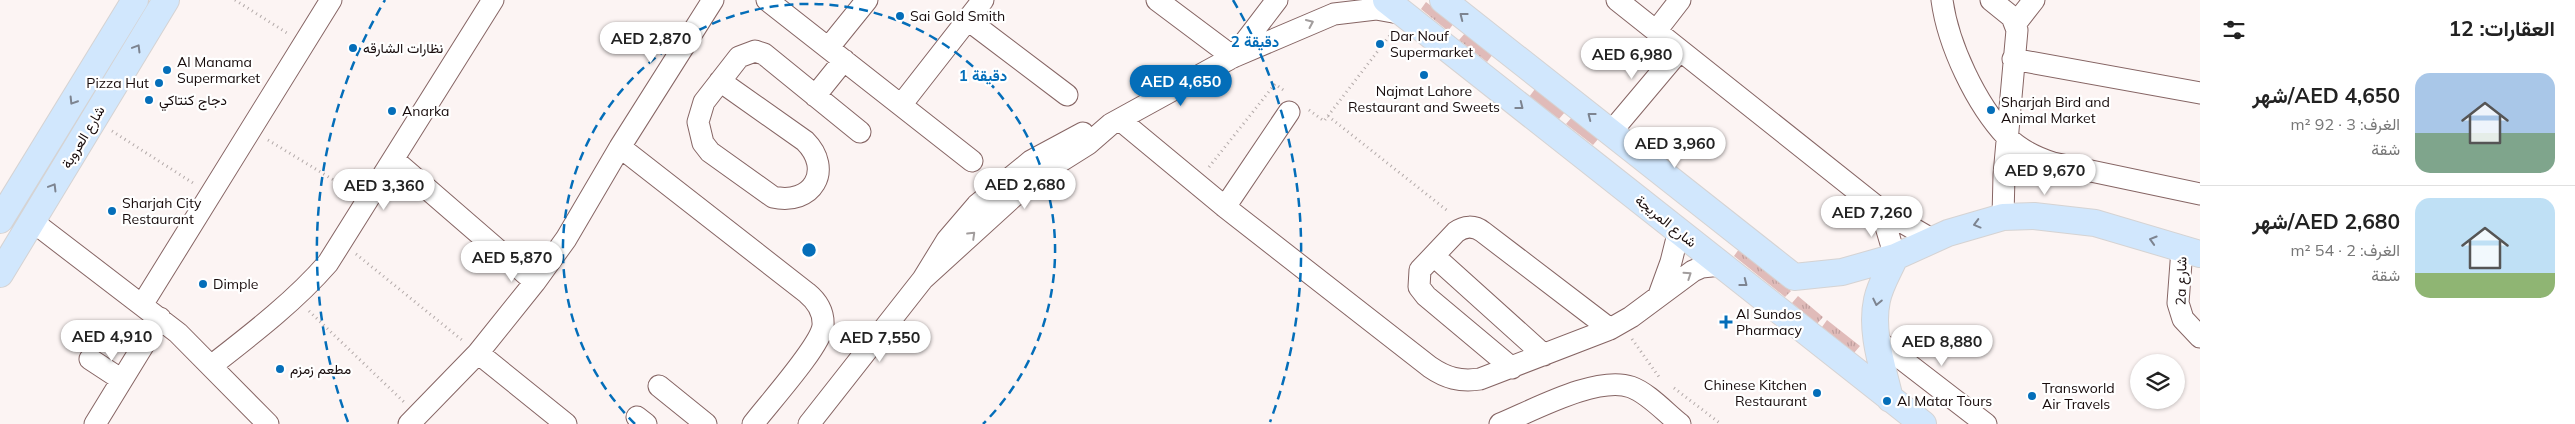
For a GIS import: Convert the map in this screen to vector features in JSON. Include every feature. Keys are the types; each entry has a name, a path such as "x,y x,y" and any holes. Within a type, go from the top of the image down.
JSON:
{"main road":[{"name":"شارع العروبة","path":"4,211 135,0"},
{"name":"شارع العروبة","path":"0,274 166,0"},
{"path":"1443,0 1794,276 1842,272 1896,257 1975,224 2003,217 2034,216 2095,223 2191,251"},
{"name":"شارع المريجة","path":"1395,7 1923,424"},
{"path":"1644,203 1647,188 1658,183 1703,214 1731,227"},
{"path":"1890,399 1877,340 1875,313 1877,299 1896,257"}],"street":[{"path":"142,305 331,0"},
{"path":"211,366 310,283 342,243 494,0"},
{"path":"414,420 478,353 535,282 566,239 620,147 713,0"},
{"path":"767,0 972,161"},
{"path":"815,96 836,54 867,0"},
{"path":"901,105 983,0"},
{"path":"1157,0 1233,57"},
{"path":"1233,57 1277,0"},
{"path":"1617,0 1881,210 1933,240"},
{"path":"1656,31 1680,0"},
{"path":"1942,0 1957,54 1978,98 2007,137 2045,160 2200,194"},
{"path":"1991,0 2007,11 2016,23"},
{"path":"2003,217 2012,59 2016,23 2034,0"},
{"path":"809,424 923,279 1013,197 1116,122 1233,57 1334,14 1395,7"},
{"path":"968,20 1067,94"},
{"path":"1611,132 1680,50"},
{"path":"720,82 814,149 818,160 819,172 815,184 797,198 785,200 773,197 710,152 703,143 698,122 704,102 739,57 755,51 770,59 860,132"},
{"path":"2012,59 2200,93"},
{"path":"1225,207 1289,112"},
{"path":"1116,122 1439,373 1448,378 1470,381 1512,368 1615,326 1693,271 1702,267 1721,264"},
{"path":"620,147 807,293 817,303 823,317 820,336 753,424"},
{"path":"394,160 535,282"},
{"path":"1881,210 1896,257"},
{"path":"32,221 160,318 211,366 262,422"},
{"path":"1512,368 1422,292 1418,276 1456,232 1467,227 1483,232 1615,326"},
{"path":"1659,295 1671,262 1679,230"},
{"name":"2a شارع","path":"2191,251 2178,303 2183,318 2200,337"},
{"path":"1434,256 1544,355"},
{"path":"95,424 160,318"},
{"path":"1877,340 1986,424"},
{"path":"478,353 566,424"},
{"path":"90,360 122,380"},
{"path":"1500,424 1586,389 1617,384 1632,388 1680,424"},
{"path":"659,386 706,424"}],"path":[{"path":"235,0 304,44"},
{"path":"1328,116 1467,227"},
{"path":"93,120 210,194"},
{"path":"251,129 369,202"},
{"path":"342,243 478,353"},
{"path":"294,298 414,420"},
{"path":"823,317 868,350"},
{"path":"1615,326 1658,376 1721,424"}],"green space":[{"path":"1426,2 1454,23 1448,31 1421,9"},
{"path":"1466,32 1493,54 1487,62 1459,40"},
{"path":"1535,89 1565,112 1559,119 1529,97"},
{"path":"1572,117 1599,138 1593,145 1566,124"},
{"path":"1739,249 1791,291 1785,297 1734,256"},
{"path":"1798,296 1823,317 1817,324 1792,303"},
{"path":"1827,320 1860,346 1854,353 1822,327"}],"place":[{"name":"Sai Gold Smith","path":"900,16"},
{"name":"Dar Nouf Supermarket","path":"1380,44"},
{"name":"نظارات الشارقه","path":"353,48"},
{"name":"Al Manama Supermarket","path":"167,70"},
{"name":"Najmat Lahore Restaurant and Sweets","path":"1424,75"},
{"name":"Pizza Hut","path":"159,83"},
{"name":"دجاج كنتاكي","path":"149,100"},
{"name":"Sharjah Bird and Animal Market","path":"1991,110"},
{"name":"Anarka","path":"392,111"},
{"name":"Sharjah City Restaurant","path":"112,211"},
{"name":"Dimple","path":"203,284"},
{"name":"Al Sundos Pharmacy","path":"1726,322"},
{"name":"مطعم زمزم","path":"280,369"},
{"name":"Chinese Kitchen Restaurant","path":"1817,393"},
{"name":"Transworld Air Travels","path":"2032,396"},
{"name":"Al Matar Tours","path":"1887,401"}]}
